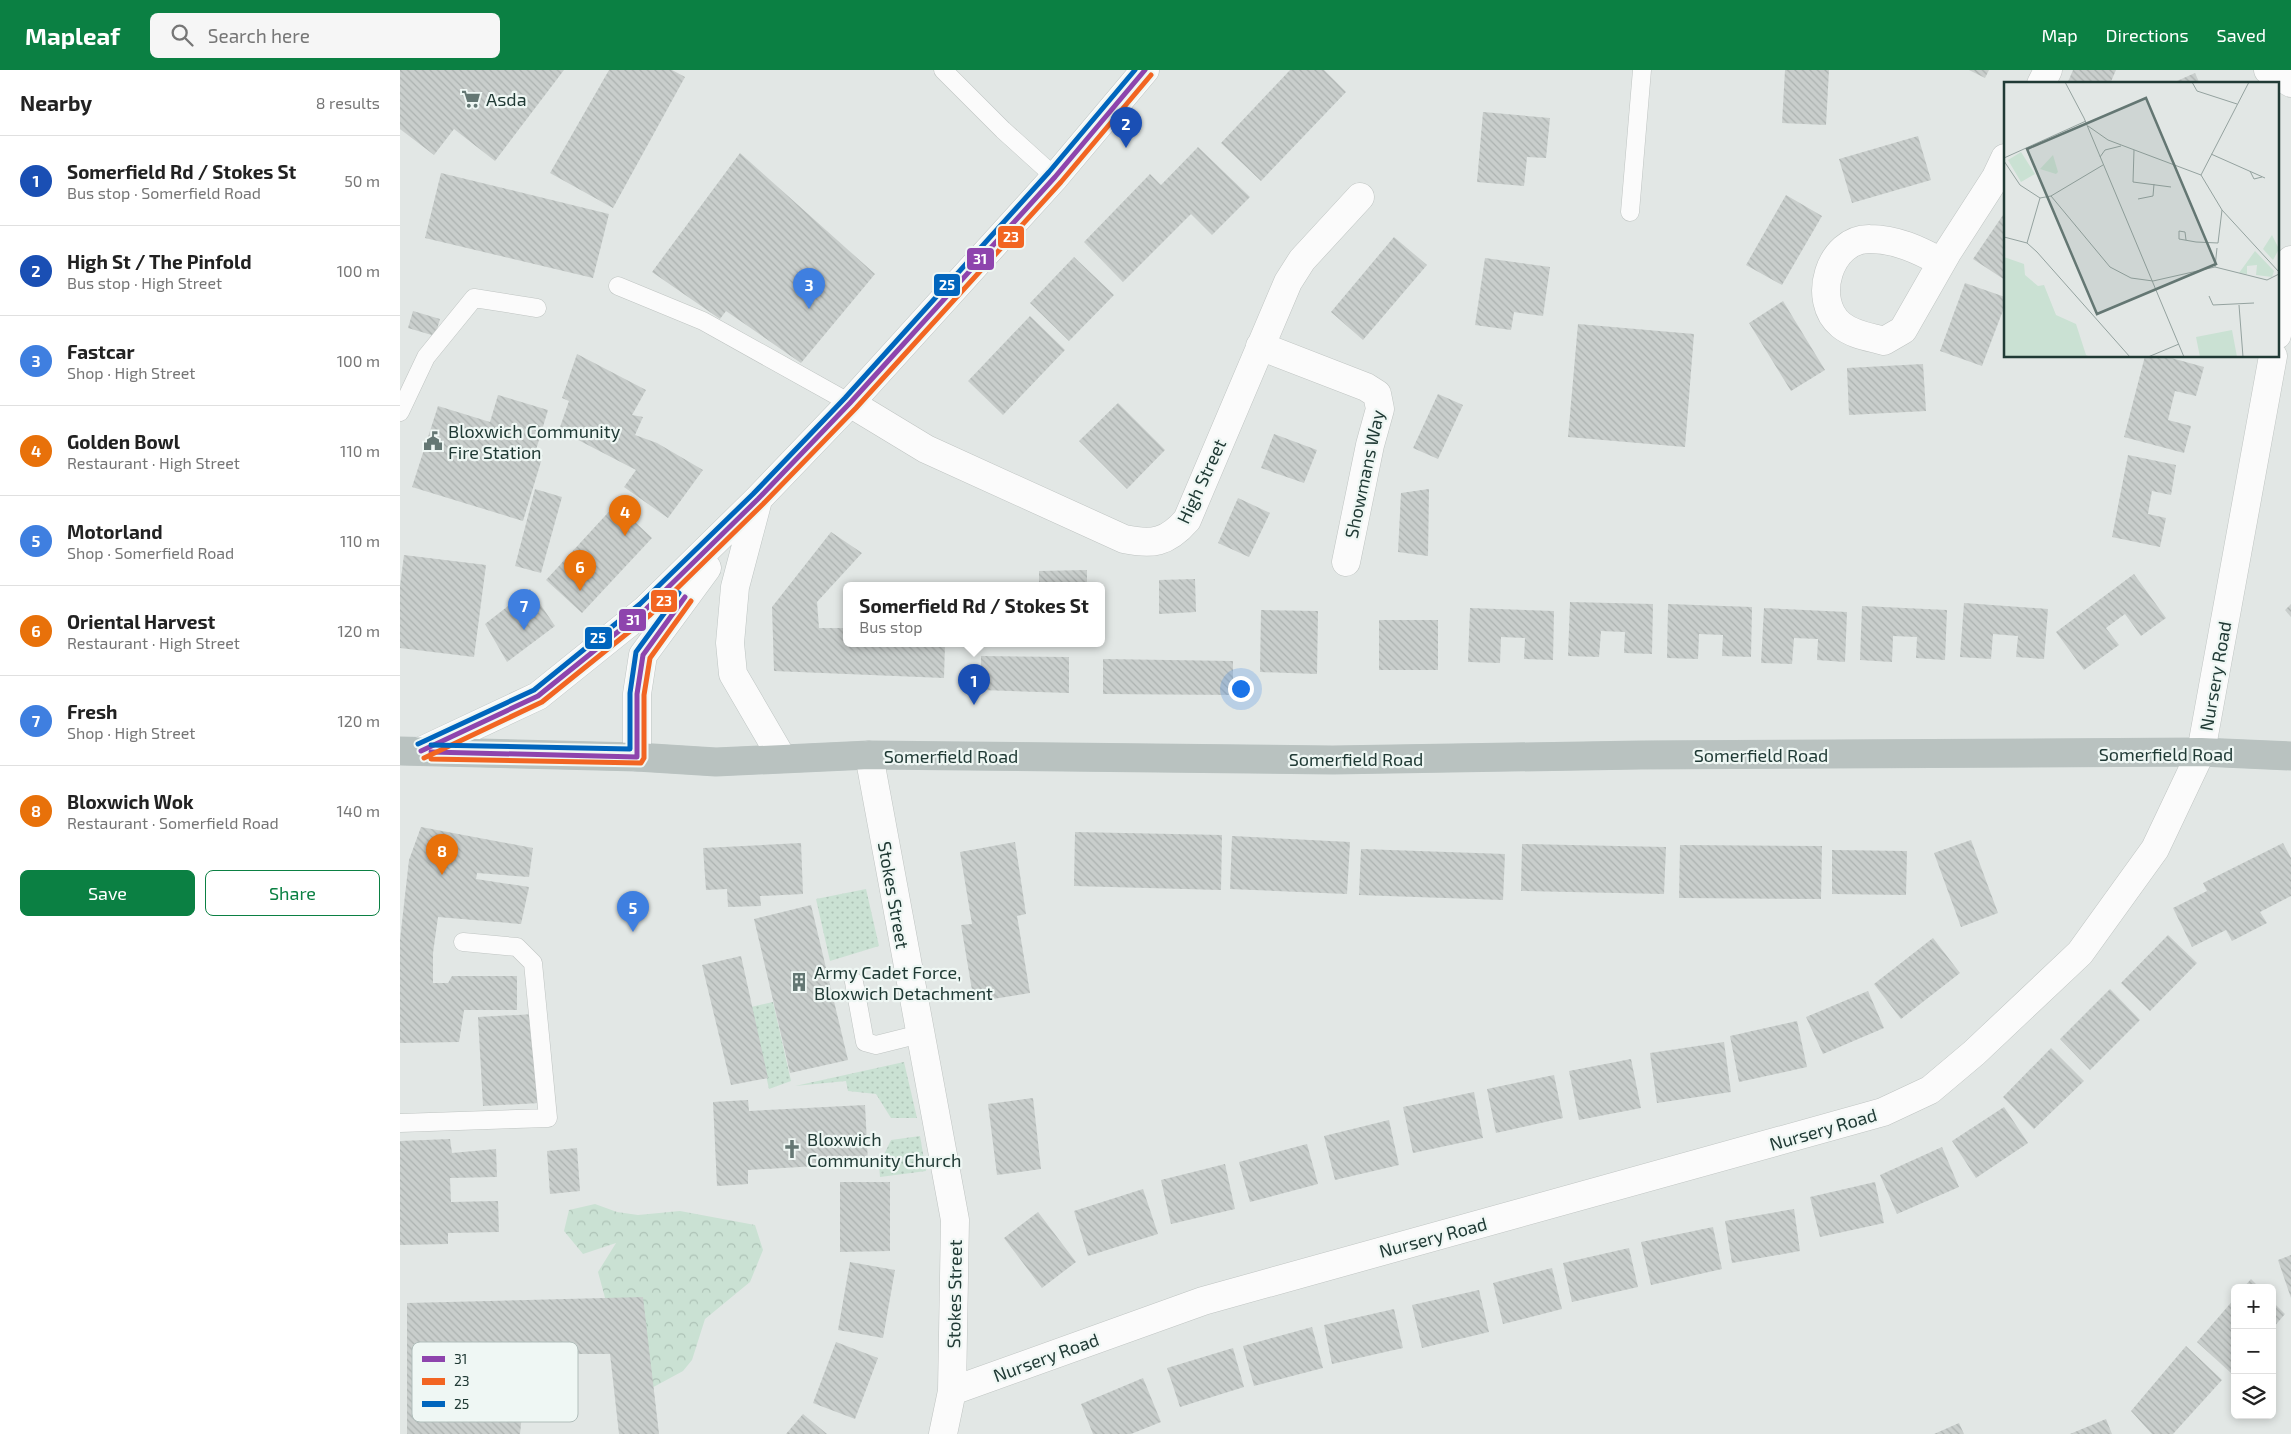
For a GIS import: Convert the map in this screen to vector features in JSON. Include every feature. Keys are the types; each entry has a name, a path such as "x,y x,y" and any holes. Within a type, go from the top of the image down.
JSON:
{"highway":[{"name":"Somerfield Road","path":"410,751 637,757 716,762 869,756 1333,760 1640,755 2201,752 2291,756"}],"street":[{"path":"410,751 538,696 645,610 758,499 850,403 1054,177 1145,70"},
{"path":"2043,82 2048,70"},
{"path":"2268,70 2291,83"},
{"path":"1941,262 1996,177 2004,160"},
{"name":"High Street","path":"850,403 926,449 1124,538 1145,543 1162,540 1176,533 1187,520 1288,282 1302,260 1360,197"},
{"path":"2278,330 2291,260"},
{"name":"Showmans Way","path":"1260,346 1366,386 1377,394 1380,400 1380,409 1370,445 1346,562"},
{"name":"Nursery Road","path":"952,1390 1203,1301 1883,1112 1930,1090 1974,1053 2080,953 2155,849 2201,752 2273,358"},
{"path":"637,757 637,694 643,655 758,499"},
{"path":"758,499 735,587 730,643 733,674 782,758"},
{"name":"Stokes Street","path":"869,756 955,1220 952,1390"},
{"path":"943,1434 952,1390"}],"lane":[{"path":"944,70 1003,130 1054,177"},
{"path":"1630,212 1642,70"},
{"path":"618,286 703,321 850,403"},
{"path":"400,412 426,357 474,298 537,308"},
{"path":"400,1123 548,1118 533,963 517,947 463,942"},
{"path":"854,982 865,1042 876,1045 901,1041 920,1034"}],"green space":[{"path":"866,889 879,946 830,961 816,899"},
{"path":"773,1002 791,1081 769,1089 751,1007"},
{"path":"904,1062 917,1118 891,1118 876,1094 848,1091 846,1081 795,1086"},
{"path":"920,1136 926,1171 880,1177 879,1165 891,1140"},
{"path":"595,1204 617,1212 638,1215 680,1211 755,1225 763,1250 750,1282 705,1319 692,1360 683,1371 648,1390 607,1305 598,1272 616,1243 583,1254 564,1231 569,1210"}],"building":[{"name":"Asda","path":"400,70 564,70 495,161 454,129 434,155 400,129"},
{"path":"609,70 672,70 685,77 613,208 550,173"},
{"path":"1290,70 1324,70 1346,92 1261,181 1221,143"},
{"path":"1785,70 1829,70 1826,125 1782,123"},
{"path":"1969,70 1989,70 1985,78"},
{"path":"2073,70 2116,70 2111,82 2068,82"},
{"path":"2195,73 2199,82 2175,82"},
{"path":"1483,112 1550,118 1546,158 1527,157 1524,186 1477,182"},
{"path":"1918,136 1931,180 1852,203 1839,159"},
{"path":"1198,147 1250,197 1212,235 1191,214 1123,282 1084,242 1150,174 1161,185"},
{"path":"740,153 875,274 801,363 726,311 720,319 652,272"},
{"path":"441,173 609,214 593,278 425,238"},
{"path":"1786,195 1822,216 1782,285 1746,265"},
{"path":"2004,213 2004,279 1973,259"},
{"path":"1394,237 1427,265 1363,340 1331,312"},
{"path":"1074,257 1114,295 1069,341 1030,303"},
{"path":"1485,258 1550,267 1543,316 1514,312 1511,330 1475,325"},
{"path":"1965,283 2004,297 2004,308 1982,366 1940,351"},
{"path":"1783,301 1825,370 1791,391 1749,323"},
{"path":"413,311 440,319 435,336 408,328"},
{"path":"1030,316 1065,350 1003,415 968,381"},
{"path":"1578,324 1694,334 1685,447 1568,437"},
{"path":"577,354 646,390 632,415 643,417 635,435 657,443 703,470 668,518 624,487 636,470 559,430 569,401 562,398"},
{"path":"2144,358 2171,358 2204,367 2196,396 2175,391 2168,420 2191,426 2184,453 2124,437"},
{"path":"1923,364 1926,411 1849,415 1847,368"},
{"path":"1438,394 1463,405 1438,459 1413,448"},
{"path":"498,395 548,410 535,453 543,455 523,521 412,487 438,406 490,422"},
{"path":"1118,403 1165,450 1127,489 1079,441"},
{"path":"1274,434 1317,450 1304,483 1261,468"},
{"path":"2128,455 2176,465 2171,495 2152,491 2148,514 2166,518 2160,547 2112,537"},
{"path":"535,489 562,497 541,573 515,566"},
{"path":"1429,489 1428,556 1398,552 1401,493"},
{"path":"1238,498 1270,513 1249,557 1218,543"},
{"path":"616,504 652,538 582,613 546,580"},
{"path":"831,532 862,553 817,602 819,628 843,628 843,647 945,647 944,678 774,671 772,607"},
{"path":"404,555 486,565 474,657 400,648 400,586"},
{"path":"1087,570 1087,582 1039,582 1039,571"},
{"path":"2134,574 2166,618 2141,636 2125,614 2106,628 2119,645 2084,670 2056,632"},
{"path":"1195,579 1196,612 1159,614 1159,580"},
{"path":"530,589 555,626 507,662 485,624"},
{"path":"1570,602 1653,604 1652,654 1624,653 1625,632 1601,631 1599,657 1568,656"},
{"path":"1964,603 2048,609 2044,659 2016,657 2018,636 1993,634 1991,659 1960,657"},
{"path":"1668,604 1752,607 1751,657 1722,656 1723,635 1699,634 1698,659 1667,658"},
{"path":"2291,604 2291,617 2285,610"},
{"path":"1862,606 1947,610 1945,660 1916,658 1917,637 1893,636 1892,662 1860,660"},
{"path":"1470,608 1554,611 1553,660 1524,659 1525,638 1501,637 1500,663 1468,662"},
{"path":"1764,608 1847,612 1845,662 1817,660 1818,639 1794,638 1792,664 1761,663"},
{"path":"1261,610 1318,611 1317,674 1260,672"},
{"path":"1379,620 1438,620 1438,670 1379,670"},
{"path":"981,656 1069,657 1069,693 981,690"},
{"path":"1103,659 1233,661 1233,695 1103,694"},
{"path":"421,827 533,848 529,877 477,873 476,879 529,887 521,924 438,917 433,953 433,983 448,983 452,976 517,976 517,1010 464,1010 459,1042 400,1043 400,940 409,860"},
{"path":"1075,832 1222,835 1221,890 1074,886"},
{"path":"1232,836 1350,842 1347,894 1230,889"},
{"path":"1971,840 1998,913 1961,927 1934,853"},
{"path":"1015,842 1026,914 1017,916 1030,993 974,1002 961,925 972,924 960,852"},
{"path":"801,843 803,894 760,896 761,906 728,907 727,889 706,890 703,848"},
{"path":"2283,843 2291,858 2291,896 2260,912 2267,923 2232,941 2226,930 2192,947 2173,908 2207,891 2203,883"},
{"path":"1522,844 1666,847 1664,894 1521,891"},
{"path":"1680,845 1822,846 1821,899 1679,898"},
{"path":"1361,849 1505,854 1503,900 1359,895"},
{"path":"1832,850 1907,851 1906,895 1832,894"},
{"name":"Army Cadet Force, Bloxwich Detachment","path":"811,905 848,1060 790,1073 754,919"},
{"path":"2168,935 2197,963 2150,1011 2121,983"},
{"path":"1933,938 1960,973 1901,1019 1874,984"},
{"path":"741,956 768,1078 731,1085 702,965"},
{"path":"2110,989 2140,1020 2090,1070 2060,1039"},
{"path":"1868,991 1884,1028 1823,1054 1806,1017"},
{"path":"535,1014 540,1103 483,1106 478,1017"},
{"path":"1797,1021 1807,1067 1739,1082 1730,1036"},
{"path":"1724,1042 1731,1092 1657,1103 1650,1053"},
{"path":"2051,1048 2084,1081 2034,1129 2003,1097"},
{"path":"1631,1059 1641,1108 1579,1120 1569,1071"},
{"path":"1554,1075 1563,1118 1496,1133 1487,1089"},
{"path":"1474,1092 1483,1138 1413,1153 1403,1107"},
{"path":"1033,1098 1041,1169 997,1175 988,1104"},
{"name":"Bloxwich Community Church","path":"748,1100 749,1111 865,1105 868,1163 748,1170 748,1184 717,1186 713,1102"},
{"path":"2004,1107 2028,1143 1976,1178 1952,1141"},
{"path":"1389,1120 1399,1165 1335,1180 1324,1136"},
{"path":"450,1139 452,1153 496,1149 497,1177 450,1178 451,1202 498,1201 499,1232 448,1233 448,1244 400,1245 400,1141"},
{"path":"1307,1144 1318,1184 1250,1202 1239,1162"},
{"path":"1942,1147 1959,1187 1897,1214 1880,1175"},
{"path":"577,1148 580,1191 550,1194 547,1151"},
{"path":"1225,1164 1235,1209 1171,1224 1161,1180"},
{"path":"840,1182 890,1182 890,1251 840,1252"},
{"path":"1875,1182 1884,1223 1820,1237 1810,1197"},
{"path":"1143,1189 1158,1234 1088,1256 1074,1211"},
{"path":"1794,1209 1800,1251 1732,1263 1725,1221"},
{"path":"1038,1212 1076,1262 1042,1288 1004,1238"},
{"path":"1713,1227 1722,1269 1651,1285 1641,1242"},
{"path":"1629,1248 1638,1287 1572,1302 1563,1263"},
{"path":"2291,1255 2291,1298 2278,1260"},
{"path":"850,1262 895,1270 883,1338 838,1330"},
{"path":"1552,1268 1562,1309 1503,1324 1493,1283"},
{"path":"2251,1279 2256,1284 2247,1284"},
{"path":"1479,1290 1489,1332 1422,1348 1412,1305"},
{"path":"643,1297 659,1434 619,1434 610,1354 578,1354 578,1342 412,1342 412,1422 521,1422 520,1434 407,1434 407,1303"},
{"path":"2231,1303 2231,1373 2197,1342"},
{"path":"2276,1305 2285,1314 2276,1324"},
{"path":"1394,1309 1403,1348 1332,1364 1324,1325"},
{"path":"1312,1327 1323,1368 1254,1386 1243,1346"},
{"path":"836,1342 878,1358 855,1419 813,1403"},
{"path":"2186,1346 2222,1380 2173,1434 2152,1434 2131,1411"},
{"path":"1233,1348 1244,1387 1180,1407 1167,1368"},
{"path":"1143,1378 1161,1422 1131,1434 1093,1434 1081,1404"},
{"path":"803,1414 827,1434 786,1434"},
{"path":"2106,1419 2112,1434 2070,1434"},
{"path":"1959,1423 1964,1434 1934,1434"}],"transit line":[{"name":"25","path":"418,744 534,690 640,604 753,494 845,398 1049,172 1135,70"},
{"name":"31","path":"421,751 538,696 645,610 758,499 850,403 1055,177 1145,70"},
{"name":"23","path":"424,758 542,702 650,615 763,504 856,408 1061,182 1151,75"},
{"name":"25","path":"431,745 630,749 630,693 636,652 679,593"},
{"name":"31","path":"431,752 637,757 637,694 643,655 685,597"},
{"name":"23","path":"431,759 641,763 644,758 644,695 650,658 691,601"}],"place":[{"name":"Asda","path":"471,99"},
{"name":"High St / The Pinfold","path":"1126,148"},
{"name":"Fastcar","path":"809,309"},
{"name":"Bloxwich Community Fire Station","path":"433,441"},
{"name":"Golden Bowl","path":"625,536"},
{"name":"Oriental Harvest","path":"580,591"},
{"name":"Fresh","path":"524,630"},
{"name":"Somerfield Rd / Stokes St","path":"974,705"},
{"name":"Bloxwich Wok","path":"442,875"},
{"name":"Motorland","path":"633,932"},
{"name":"Army Cadet Force, Bloxwich Detachment","path":"799,982"},
{"name":"Bloxwich Community Church","path":"792,1149"}]}
